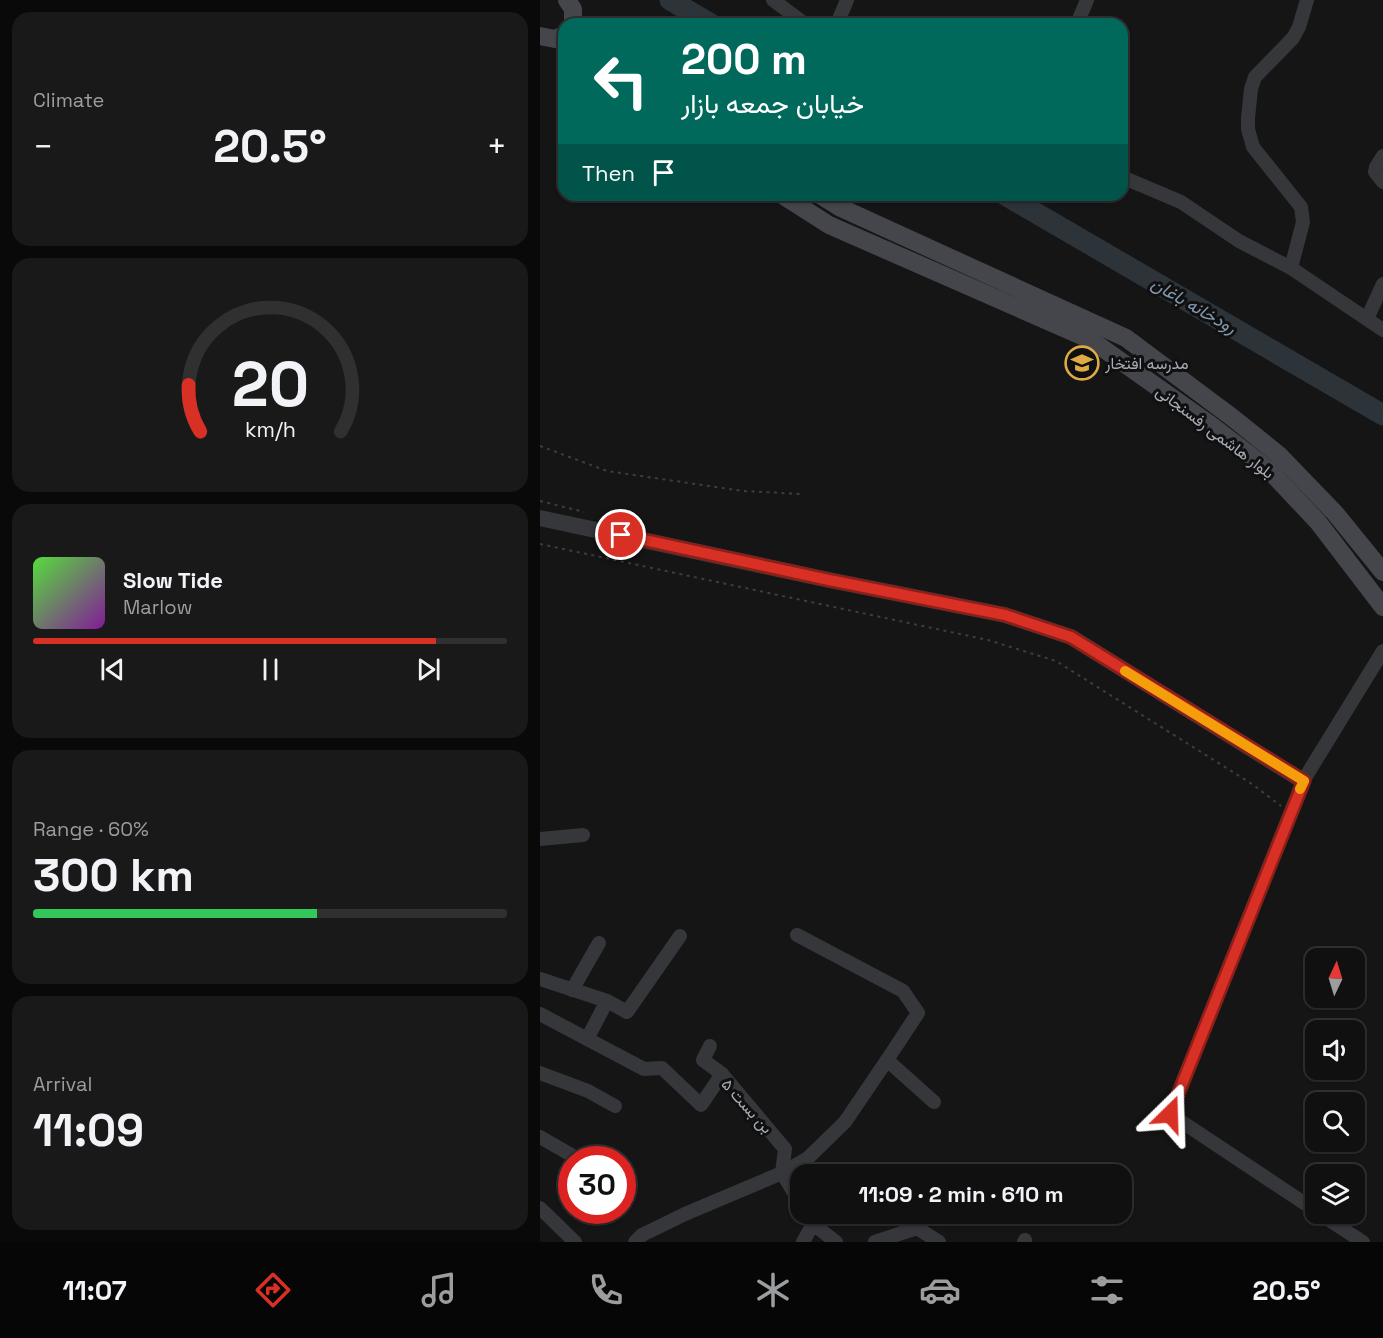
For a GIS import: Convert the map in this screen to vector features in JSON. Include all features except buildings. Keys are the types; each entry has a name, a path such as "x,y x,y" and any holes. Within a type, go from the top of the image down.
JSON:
{"main road":[{"name":"بلوار هاشمی رفسنجانی","path":"791,201 829,225 1091,340 1208,423 1273,462 1335,513 1383,572"},
{"name":"بلوار هاشمی رفسنجانی","path":"830,201 1126,338 1233,418 1273,462 1383,608"}],"street":[{"path":"772,0 797,18"},
{"path":"840,18 847,0"},
{"path":"1080,18 1087,0"},
{"path":"1292,268 1304,222 1301,207 1253,147 1248,129 1248,118 1251,89 1255,77 1293,38 1299,27 1307,0"},
{"path":"1383,156 1375,172 1383,182"},
{"path":"1128,180 1181,202 1239,241 1292,268 1383,330"},
{"path":"1367,320 1383,284"},
{"path":"540,518 1005,615 1071,637 1304,781"},
{"path":"1305,1203 1170,1114 1304,781 1383,651"},
{"path":"540,839 583,836"},
{"path":"635,1242 642,1235 685,1214 782,1173 808,1158 845,1122 918,1013 903,991 796,935"},
{"path":"540,979 607,1001 627,1012 680,936"},
{"path":"572,990 599,943"},
{"path":"586,1039 607,1001"},
{"name":"بن بست ۵","path":"540,1014 644,1069 662,1068 700,1105 722,1074 785,1149 782,1173"},
{"path":"710,1047 703,1060 722,1074"},
{"path":"887,1060 934,1102"},
{"path":"540,1073 588,1091 615,1106"},
{"path":"540,1137 558,1147"},
{"path":"782,1173 790,1186"},
{"path":"540,1209 575,1242"},
{"path":"803,1242 808,1224"},
{"path":"816,1224 837,1242"},
{"path":"1335,1224 1363,1242"},
{"path":"875,1242 917,1228 939,1242"}],"path":[{"path":"540,446 607,471 743,491 801,494"},
{"path":"540,543 988,640 1056,661 1252,784 1291,813"}],"waterway":[{"name":"رودخانه باغان","path":"670,0 701,18"},
{"name":"رودخانه باغان","path":"1015,201 1383,415"}],"slow traffic":[{"path":"1125,671 1304,781 1300,789"}],"place":[{"name":"مدرسه افتخار","path":"1082,363"}],"route":[{"path":"621,535 1005,615 1071,637 1304,781 1170,1114"}]}
